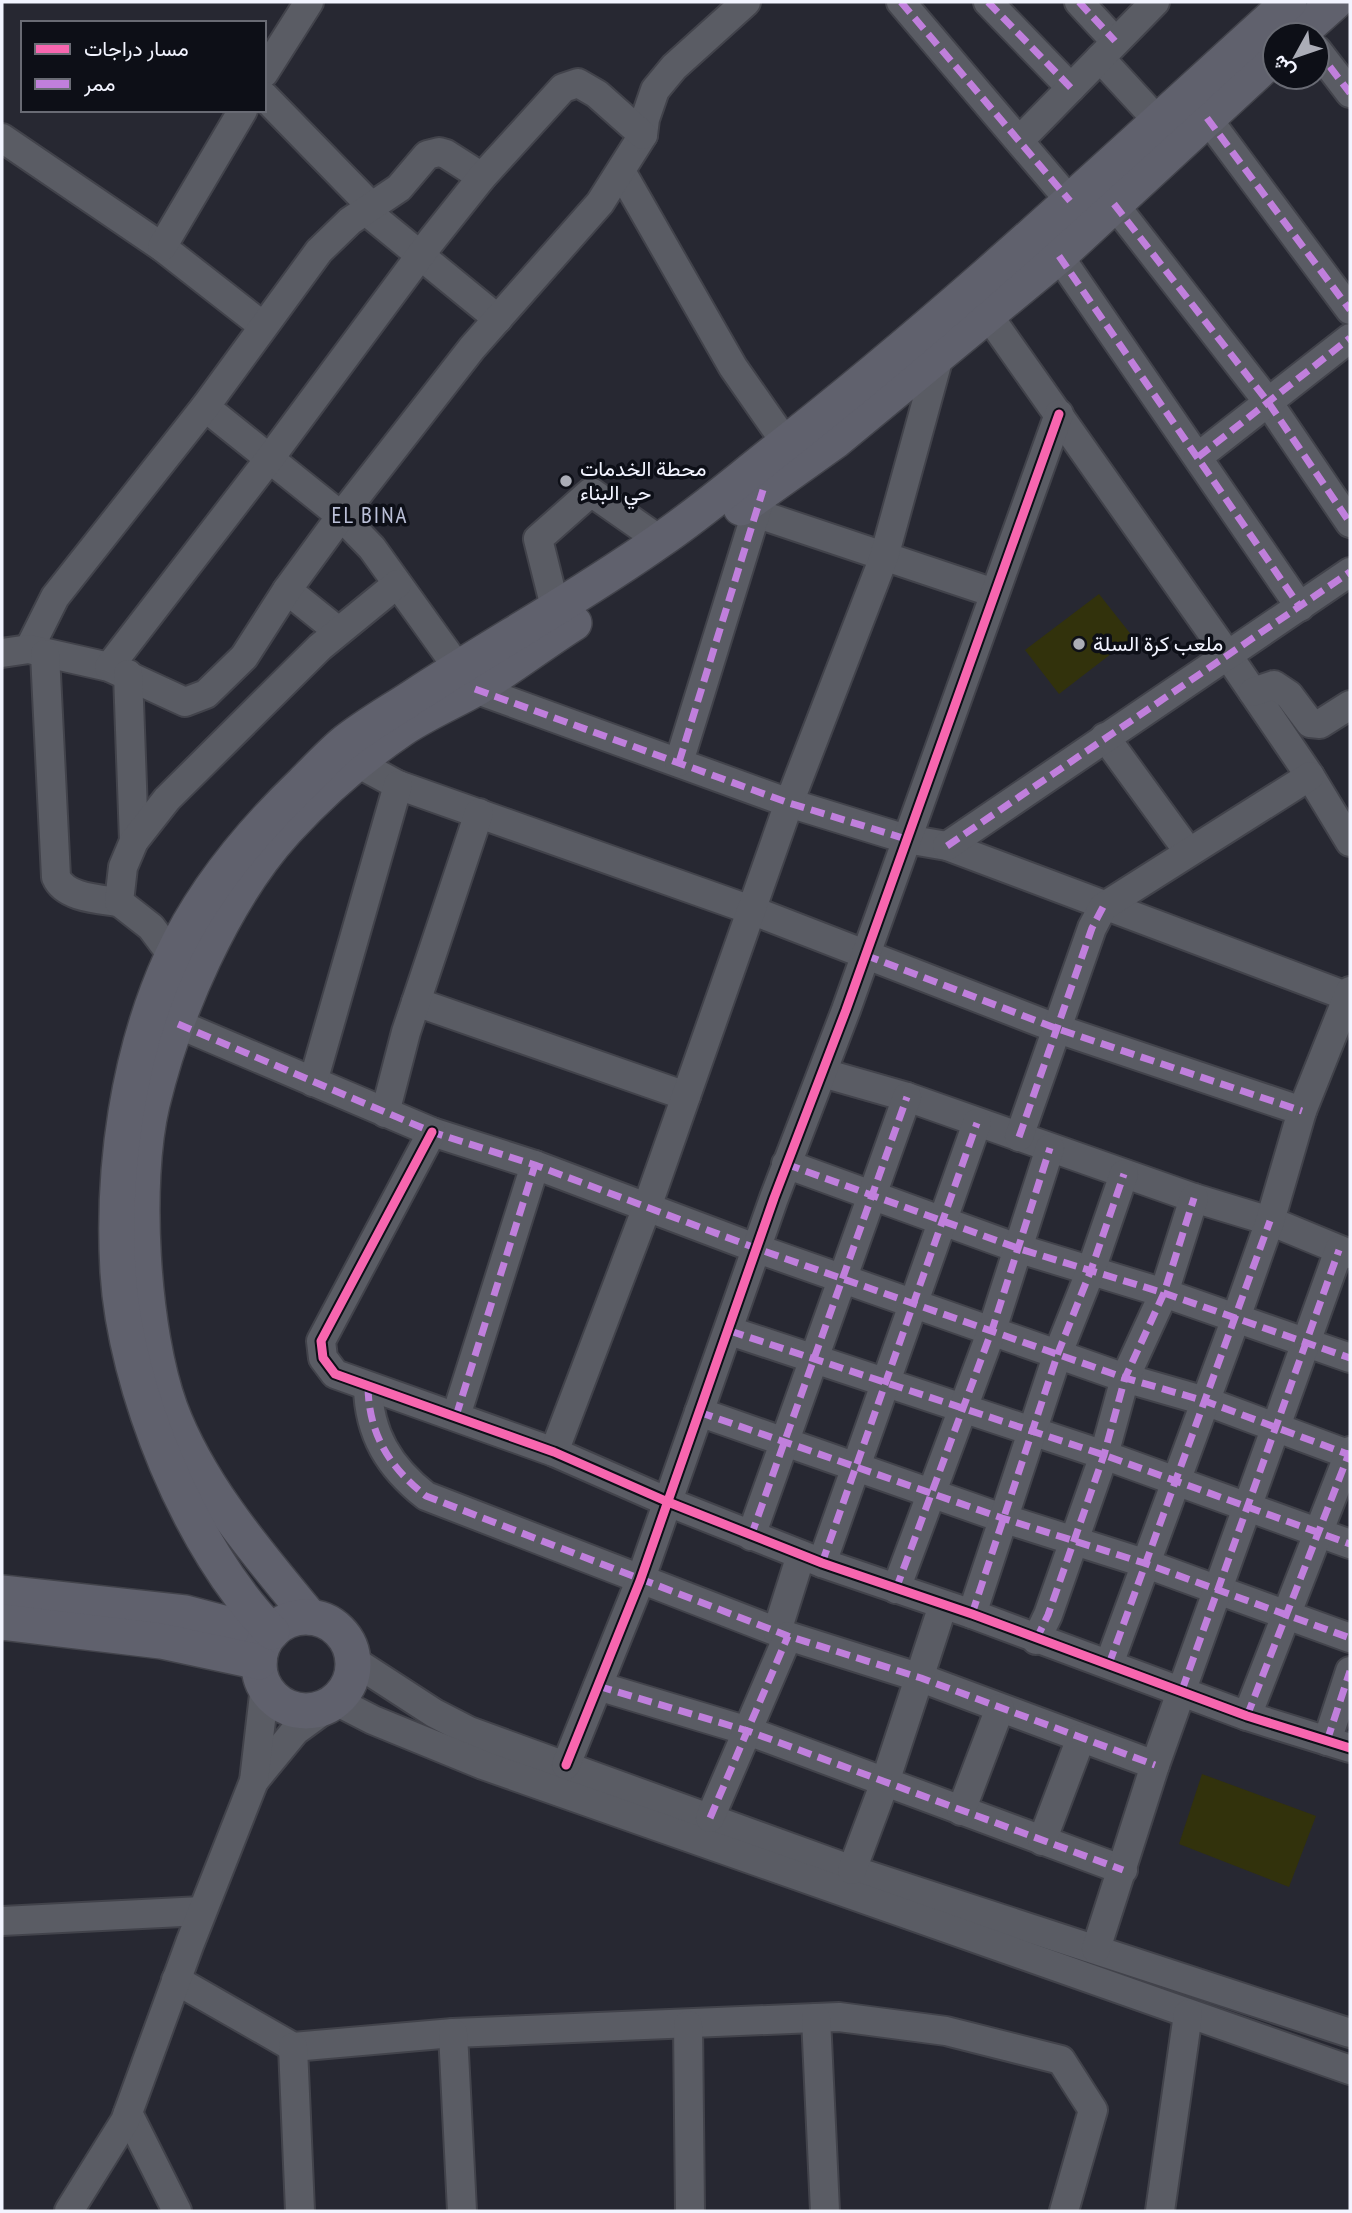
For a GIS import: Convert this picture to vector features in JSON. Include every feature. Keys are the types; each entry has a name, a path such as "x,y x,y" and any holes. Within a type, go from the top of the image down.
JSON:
{"main road":[{"path":"1313,21 1335,2"},
{"path":"266,1654 296,1618 310,1617 335,1626 344,1636 354,1661 346,1690 334,1702 320,1709 295,1710 272,1697 266,1654 246,1605 224,1574 159,1445 143,1403 120,1302 116,1239 128,1101 152,1006 217,929 285,831 359,764 400,730 448,701 466,678 555,607 661,541 858,387 1158,121 1261,56"},
{"path":"310,1617 249,1541 195,1459 170,1408 149,1319 143,1181 152,1105 178,1024 186,963 209,891 264,820 343,744 466,678 690,547 759,502 1059,256 1261,69"},
{"path":"2,1593 185,1613 266,1654"},
{"path":"2,1622 266,1654"}],"street":[{"path":"266,70 309,2"},
{"path":"25,652 118,670 185,702 206,694 244,657 287,590 341,516 498,319 600,203 643,135 645,119 655,90 682,59 746,2"},
{"path":"901,2 1070,201"},
{"path":"988,2 1071,88"},
{"path":"1079,2 1107,49 1158,121"},
{"path":"1020,140 1155,2"},
{"path":"1331,68 1350,93"},
{"path":"134,841 118,670 270,458 419,257 482,177 563,88 573,82 597,94 643,135"},
{"path":"266,98 369,209 419,257 498,319"},
{"path":"162,247 242,112"},
{"path":"1207,118 1350,310"},
{"path":"2,138 162,247 263,326"},
{"path":"186,963 151,927 119,902 72,892 62,887 56,877 25,652 55,597 205,407 319,251 350,221 399,188 421,160 434,152 446,154 482,177"},
{"path":"621,173 733,367 786,443"},
{"path":"1114,204 1268,402 1350,523"},
{"path":"1059,256 1300,607"},
{"path":"988,315 1229,657 1310,776 1350,842"},
{"path":"1198,457 1350,338"},
{"path":"554,1452 647,1207 789,803 884,557 940,353"},
{"path":"205,407 341,516 372,548 466,678 789,803 906,839 947,846 1102,907 1349,994 1302,1111 1270,1221 1109,1664"},
{"path":"566,1765 640,1581 730,1331 786,1164 823,1073 1059,414"},
{"path":"555,607 538,539 591,492 661,541"},
{"path":"679,762 759,502 884,557 994,593"},
{"path":"947,846 1105,737 1229,657 1350,572"},
{"path":"119,902 123,867 134,841 167,799 338,631 397,584"},
{"path":"287,590 338,631"},
{"path":"1253,692 1274,685 1289,695 1310,723 1320,724 1350,705"},
{"path":"1105,737 1188,850"},
{"path":"359,764 398,785 751,910 1058,1030 1302,1111"},
{"path":"1019,1137 1092,928 1102,907 1188,850 1310,776"},
{"path":"313,1082 398,785"},
{"path":"385,1113 416,1002 479,813"},
{"path":"416,1002 686,1096"},
{"path":"178,1024 432,1132 535,1165 758,1249 1125,1378 1205,1401 1350,1454 1247,1716"},
{"path":"823,1073 907,1097 1194,1198 1270,1221 1345,1252 1306,1343 1182,1690 1096,1949"},
{"path":"751,1536 907,1097"},
{"path":"710,1818 748,1731 812,1559 858,1468 977,1123"},
{"path":"432,1132 321,1341 323,1358 335,1374 554,1452 668,1502 812,1559 972,1614 1036,1640 1182,1690 1247,1716 1339,1744 1350,1671"},
{"path":"896,1589 992,1330 1020,1249 1049,1148"},
{"path":"786,1164 1020,1249 1164,1293 1350,1358"},
{"path":"456,1416 535,1165"},
{"path":"972,1614 1058,1353 1091,1270 1124,1174"},
{"path":"1036,1640 1074,1543 1104,1455 1125,1378 1164,1293 1194,1198"},
{"path":"730,1331 1031,1434 1104,1455 1350,1544"},
{"path":"368,1387 368,1407 377,1440 401,1476 425,1496 782,1634 921,1678 1155,1766"},
{"path":"699,1412 1074,1543 1144,1563 1350,1638"},
{"path":"852,1870 921,1678 943,1605"},
{"path":"69,2211 128,2113 202,1911 254,1781 266,1654"},
{"path":"354,1661 434,1713 469,1731 852,1870 1096,1949 1348,2024"},
{"path":"598,1686 748,1731 1123,1870"},
{"path":"254,1781 295,1731 334,1702 483,1765 1350,2070"},
{"path":"961,1811 1000,1708"},
{"path":"1042,1841 1081,1738"},
{"path":"2,1921 202,1911"},
{"path":"176,1980 293,2047 453,2033 839,2017 946,2031 1061,2060 1093,2110 1064,2211"},
{"path":"1160,2211 1188,2014"},
{"path":"816,2018 825,2211"},
{"path":"688,2025 690,2211"},
{"path":"453,2033 462,2211"},
{"path":"293,2047 300,2211"},
{"path":"128,2113 177,2211"}],"shaded area":[{"name":"ملعب كرة السلة","path":"1099,594 1133,637 1059,694 1025,650"},
{"path":"1202,1774 1316,1816 1289,1887 1179,1844"}],"marked path":[{"path":"901,2 1070,201"},
{"path":"988,2 1071,88"},
{"path":"1079,2 1115,41"},
{"path":"1331,68 1350,93"},
{"path":"1207,118 1350,310"},
{"path":"1114,204 1268,402 1350,523"},
{"path":"1059,256 1300,607"},
{"path":"1198,457 1350,338"},
{"path":"679,762 763,490"},
{"path":"947,846 1350,572"},
{"path":"475,689 789,803 906,839"},
{"path":"1019,1137 1092,928 1103,907"},
{"path":"865,955 1058,1029 1302,1111"},
{"path":"178,1024 432,1132 535,1165 758,1249 1125,1378 1205,1401 1350,1455"},
{"path":"751,1536 907,1097"},
{"path":"822,1563 977,1123"},
{"path":"896,1589 992,1330 1050,1148"},
{"path":"786,1164 1020,1249 1164,1293 1350,1358"},
{"path":"456,1416 535,1165"},
{"path":"972,1614 1058,1353 1091,1270 1124,1174"},
{"path":"1036,1640 1048,1615 1104,1455 1125,1378 1164,1293 1194,1198"},
{"path":"1109,1664 1270,1221"},
{"path":"1182,1690 1339,1250"},
{"path":"730,1331 1104,1455 1350,1544"},
{"path":"368,1387 372,1420 384,1448 401,1473 426,1496 788,1636 921,1678 1155,1765"},
{"path":"699,1412 1002,1518 1144,1563 1350,1638"},
{"path":"1247,1716 1350,1451"},
{"path":"710,1818 788,1636"},
{"path":"1327,1741 1350,1671"},
{"path":"598,1686 748,1731 1123,1870"}],"cycle path":[{"path":"566,1765 640,1581 774,1198 846,1010 1059,414"},
{"path":"432,1132 321,1341 323,1358 335,1374 554,1452 668,1502 822,1563 972,1614 1247,1716 1350,1748"}],"place":[{"name":"محطة الخدمات حي البناء","path":"566,481"},
{"name":"ملعب كرة السلة","path":"1079,644"}],"district":[{"name":"EL BINA","path":"370,515"}]}
